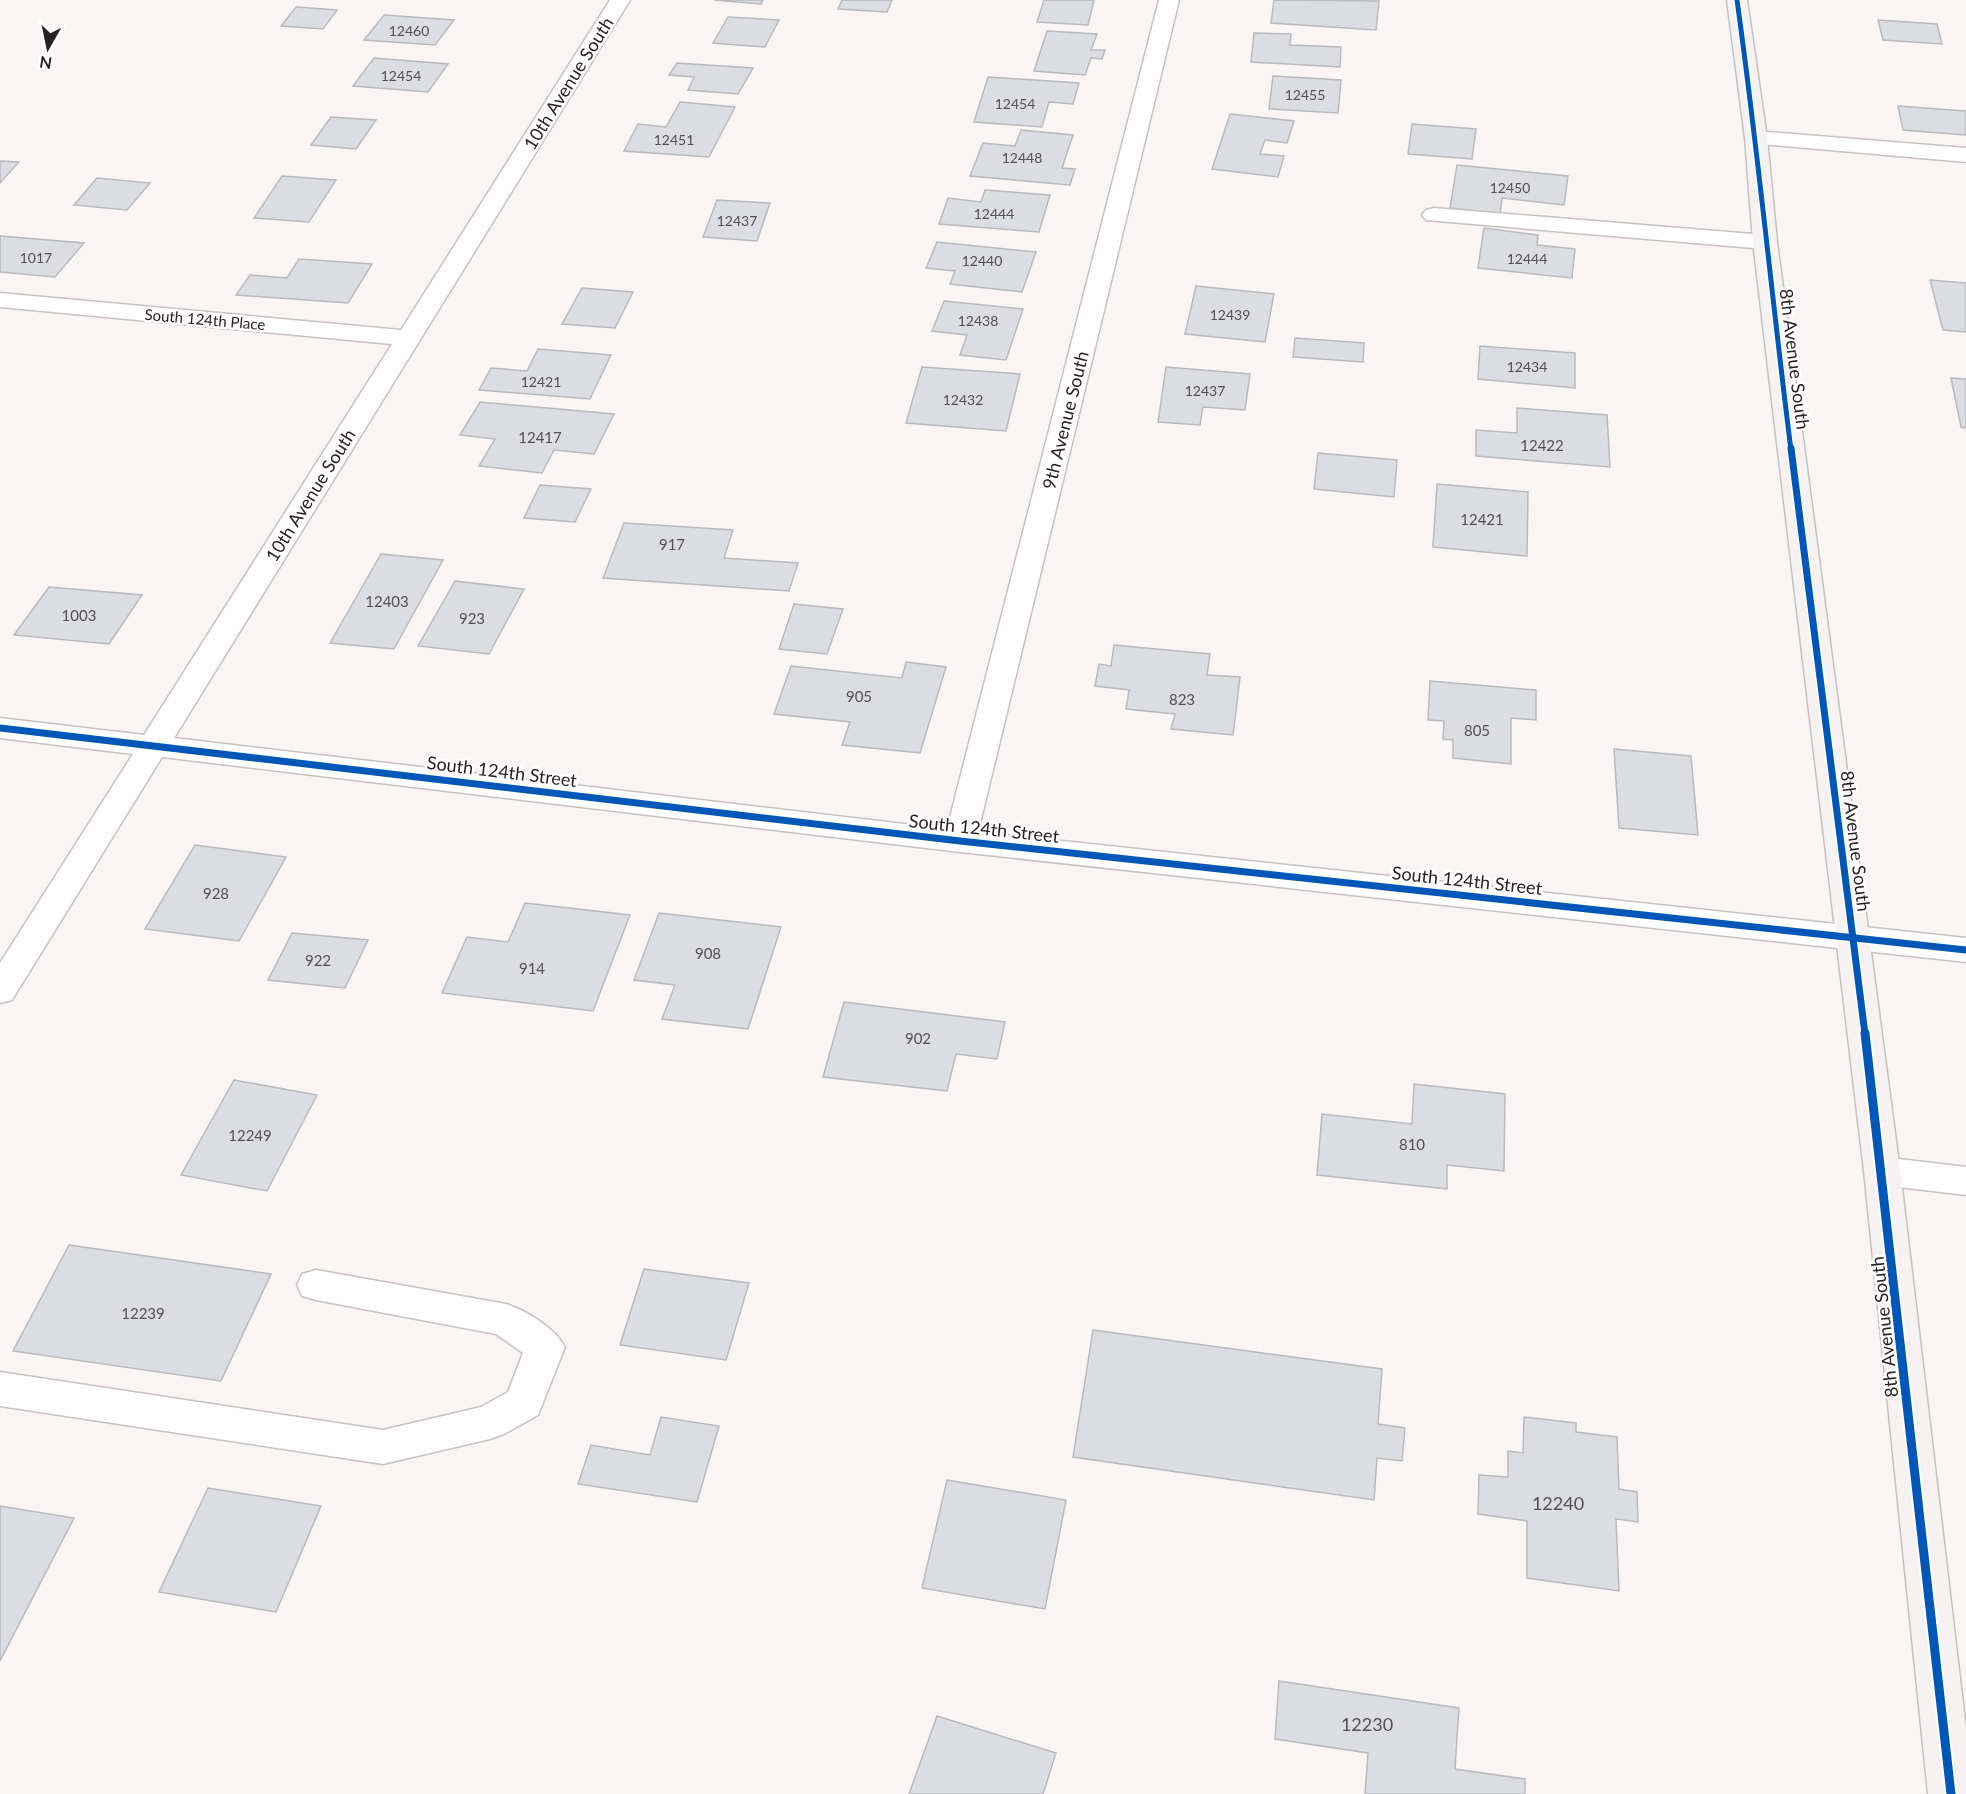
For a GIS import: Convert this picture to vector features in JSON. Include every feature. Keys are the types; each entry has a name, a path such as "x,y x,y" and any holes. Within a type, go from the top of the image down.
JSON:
{"street":[{"name":"10th Avenue South","path":"0,991 152,744 620,0"},
{"name":"9th Avenue South","path":"960,841 1169,0"},
{"name":"8th Avenue South","path":"1737,0 1756,138 1765,242 1882,1171 1951,1794"},
{"path":"1756,138 1966,155"},
{"path":"1434,215 1765,242"},
{"name":"South 124th Place","path":"0,300 409,338"},
{"name":"South 124th Street","path":"0,728 152,744 960,841 1966,950"},
{"path":"1882,1171 1966,1181"},
{"path":"0,1389 383,1447 490,1422 524,1404 545,1347 506,1320 316,1285"}],"building":[{"path":"714,0 763,0 761,4"},
{"path":"842,0 892,0 887,12 838,9"},
{"path":"1044,0 1094,0 1088,25 1037,22"},
{"path":"1274,0 1379,1 1376,30 1271,23"},
{"path":"296,7 337,10 323,29 281,26"},
{"path":"384,15 454,20 435,45 364,40"},
{"path":"728,17 779,20 765,47 713,43"},
{"path":"1878,20 1937,24 1942,44 1883,40"},
{"path":"1047,31 1097,34 1091,50 1105,50 1102,59 1091,58 1085,75 1034,71"},
{"path":"1254,33 1291,34 1290,45 1341,47 1340,67 1251,62"},
{"path":"374,58 448,64 428,92 353,86"},
{"path":"677,63 753,68 738,94 688,90 694,77 669,75"},
{"path":"1273,76 1341,80 1338,113 1269,109"},
{"path":"988,77 1079,83 1073,104 1049,102 1042,127 974,122"},
{"path":"680,102 735,107 709,157 624,151 638,124 666,127"},
{"path":"1898,106 1966,111 1966,135 1903,130"},
{"path":"1230,114 1294,121 1287,143 1265,140 1260,154 1284,156 1278,177 1212,169"},
{"path":"331,117 376,120 356,149 311,145"},
{"path":"1412,124 1476,129 1472,159 1408,154"},
{"path":"1021,130 1073,135 1062,168 1075,169 1070,185 970,176 983,143 1015,146"},
{"path":"0,161 19,162 0,183"},
{"path":"1457,165 1568,176 1564,205 1502,198 1500,214 1450,208"},
{"path":"282,176 336,180 309,222 254,218"},
{"path":"97,178 150,183 127,210 74,205"},
{"path":"985,190 1050,195 1039,232 939,224 948,198 981,202"},
{"path":"717,200 770,203 757,241 703,237"},
{"path":"1484,228 1538,235 1537,245 1575,249 1572,278 1478,268"},
{"path":"0,236 84,243 55,277 0,272"},
{"path":"937,242 1036,252 1022,292 950,284 955,271 926,268"},
{"path":"299,259 372,264 348,303 236,295 250,275 287,278"},
{"path":"1930,280 1966,283 1966,332 1943,330"},
{"path":"1196,286 1274,294 1265,342 1185,334"},
{"path":"582,288 633,292 615,328 562,324"},
{"path":"944,301 1023,309 1006,360 960,355 967,335 932,331"},
{"path":"1295,338 1364,343 1363,362 1293,357"},
{"path":"1480,346 1575,353 1575,388 1478,379"},
{"path":"538,349 611,355 590,399 479,390 491,368 527,371"},
{"path":"922,367 1020,374 1006,431 906,423"},
{"path":"1166,367 1250,374 1245,410 1203,407 1200,425 1158,422"},
{"path":"1951,378 1966,379 1966,428 1961,427"},
{"path":"480,402 614,414 594,454 554,450 542,473 479,466 495,439 460,435"},
{"path":"1517,408 1607,415 1610,467 1476,456 1476,430 1517,433"},
{"path":"1318,453 1397,460 1394,497 1314,489"},
{"path":"1437,484 1528,492 1527,556 1433,547"},
{"path":"540,485 591,489 575,522 524,518"},
{"path":"624,523 733,530 724,558 798,563 789,591 603,578"},
{"path":"381,554 443,560 394,649 330,643"},
{"path":"455,581 524,589 489,654 418,646"},
{"path":"49,587 142,595 109,644 14,635"},
{"path":"794,604 843,609 827,654 779,649"},
{"path":"1114,645 1210,654 1207,675 1240,677 1233,735 1171,729 1175,714 1126,709 1129,690 1095,686 1099,664 1111,666"},
{"path":"906,662 946,667 920,753 842,745 850,722 774,714 791,666 902,678"},
{"path":"1430,681 1536,690 1536,720 1511,718 1511,764 1453,758 1453,740 1443,739 1444,721 1428,720"},
{"path":"1614,749 1691,756 1698,835 1619,828"},
{"path":"195,845 286,857 239,941 145,929"},
{"path":"525,903 630,915 593,1011 442,993 467,937 508,942"},
{"path":"659,913 781,927 748,1029 662,1019 675,985 634,980"},
{"path":"292,933 368,940 345,988 268,980"},
{"path":"844,1002 1005,1022 997,1059 956,1054 947,1091 823,1077"},
{"path":"234,1080 317,1095 267,1191 181,1175"},
{"path":"1414,1084 1505,1094 1504,1171 1447,1165 1447,1189 1317,1175 1322,1114 1412,1124"},
{"path":"69,1245 271,1274 221,1381 13,1351"},
{"path":"644,1269 749,1283 726,1360 620,1345"},
{"path":"1093,1330 1382,1369 1378,1424 1405,1428 1402,1461 1377,1458 1374,1500 1073,1457"},
{"path":"661,1417 719,1426 697,1502 578,1484 591,1445 650,1455"},
{"path":"1524,1417 1576,1423 1576,1432 1617,1437 1619,1489 1637,1492 1638,1522 1616,1519 1619,1591 1527,1578 1527,1521 1478,1514 1479,1475 1508,1477 1508,1451 1523,1453"},
{"path":"947,1480 1066,1500 1045,1609 922,1588"},
{"path":"208,1488 321,1506 276,1612 159,1592"},
{"path":"0,1506 74,1518 0,1661"},
{"path":"1279,1681 1459,1708 1455,1769 1525,1779 1525,1794 1365,1794 1368,1753 1275,1739"},
{"path":"937,1716 1056,1753 1043,1794 909,1794"}],"cycle path":[{"path":"1737,0 1756,138 1765,242 1882,1171 1951,1794"},
{"path":"0,728 960,841 1966,950"}]}
